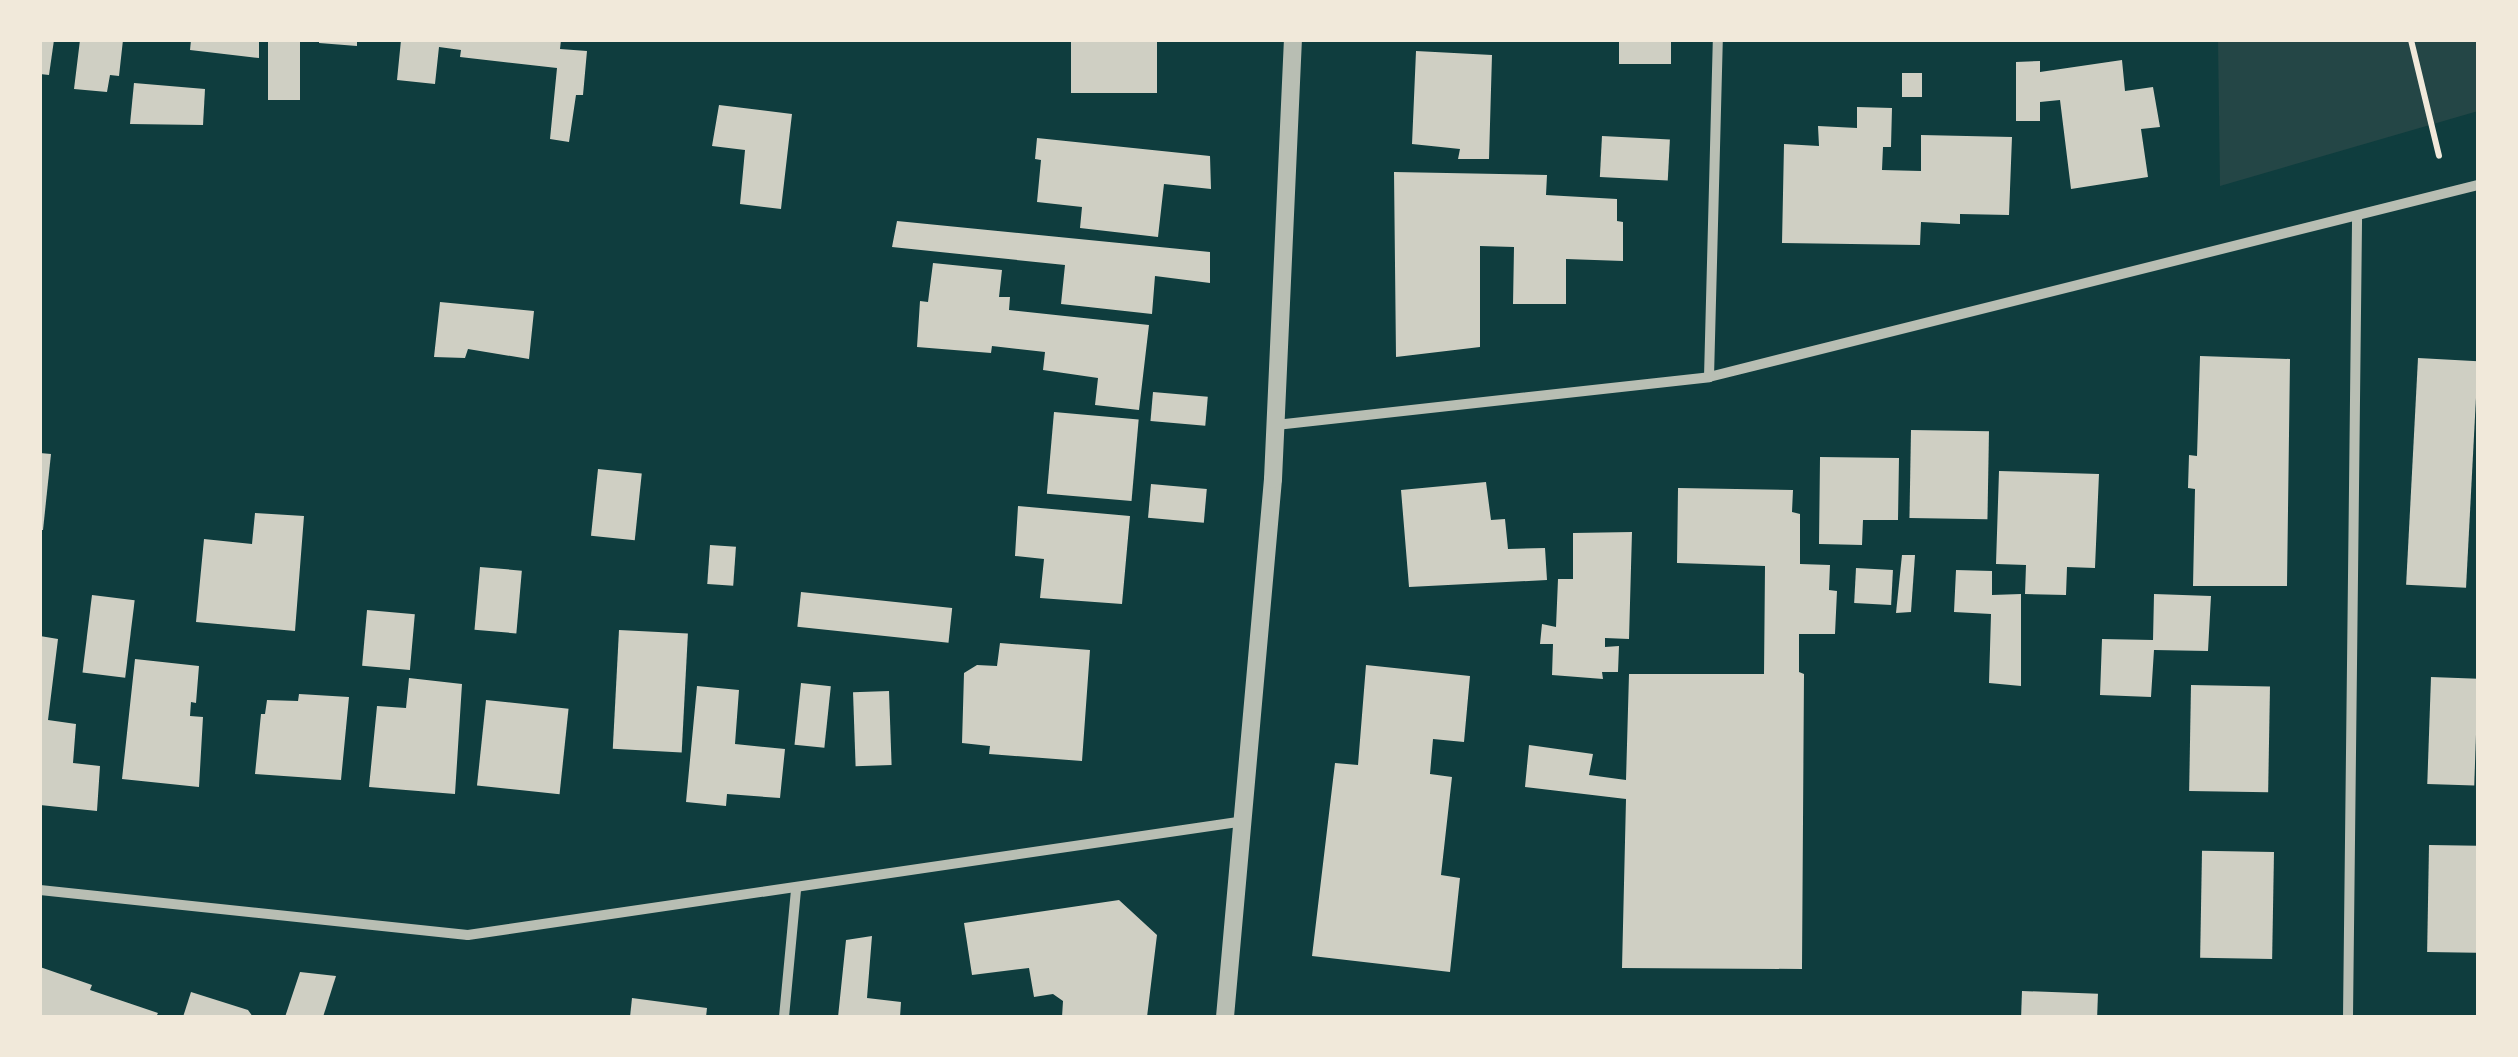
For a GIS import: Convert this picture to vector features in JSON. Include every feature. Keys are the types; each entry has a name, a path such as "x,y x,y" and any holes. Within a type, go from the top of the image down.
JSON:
{"street":[{"path":"1225,1017 1246,821 1276,425 1292,40"},
{"path":"1709,377 1718,40"},
{"path":"1276,425 1709,377 2478,185"},
{"path":"2348,1017 2357,218"},
{"path":"40,890 468,935 796,890 1246,821"},
{"path":"784,1017 796,890"}],"path":[{"path":"2411,40 2448,193"}],"shaded area":[{"path":"2218,40 2478,40 2478,111 2220,186"}],"building":[{"path":"40,40 54,40 49,75 40,74"},
{"path":"80,40 123,40 119,76 110,75 107,92 74,89"},
{"path":"191,40 259,40 259,58 190,50"},
{"path":"268,40 300,40 300,100 268,100"},
{"path":"357,40 357,46 319,43"},
{"path":"401,40 561,40 560,49 587,51 583,95 576,95 569,142 550,139 557,68 460,57 461,50 439,47 435,84 397,80"},
{"path":"1071,40 1157,40 1157,93 1071,93"},
{"path":"1619,40 1671,40 1671,64 1619,64"},
{"path":"1416,51 1492,55 1489,159 1458,159 1460,149 1412,144"},
{"path":"2122,60 2125,91 2153,87 2160,127 2141,129 2148,177 2071,189 2060,100 2040,102 2040,121 2016,121 2016,62 2040,61 2040,72"},
{"path":"1902,73 1922,73 1922,97 1902,97"},
{"path":"134,83 205,89 203,125 130,124"},
{"path":"719,105 792,114 781,209 740,204 745,150 712,146"},
{"path":"1857,107 1892,108 1891,147 1883,147 1882,170 1921,171 1921,135 2012,137 2009,215 1960,214 1960,224 1921,222 1920,245 1782,243 1784,144 1819,146 1818,126 1857,128"},
{"path":"1602,136 1670,140 1668,181 1600,177"},
{"path":"1037,138 1210,156 1211,189 1164,184 1158,237 1080,228 1082,207 1037,202 1041,160 1035,159"},
{"path":"1394,172 1547,175 1546,195 1617,199 1617,221 1623,222 1623,261 1566,259 1566,304 1513,304 1514,247 1480,246 1480,347 1396,357"},
{"path":"897,221 1210,252 1210,283 1155,276 1152,314 1061,304 1065,265 892,247"},
{"path":"933,263 1002,270 999,297 1010,297 1009,310 1149,325 1139,410 1095,405 1098,378 1043,370 1045,352 992,346 991,353 917,347 920,301 928,302"},
{"path":"440,302 534,311 529,359 468,349 465,358 434,357"},
{"path":"2200,356 2290,359 2287,586 2193,586 2195,489 2188,488 2189,455 2197,456"},
{"path":"2418,358 2478,361 2466,588 2406,585"},
{"path":"1153,392 1208,397 1205,426 1150,421"},
{"path":"1054,412 1139,419 1132,501 1047,494"},
{"path":"1911,430 1989,431 1987,519 1909,518"},
{"path":"40,453 51,454 43,530 40,530"},
{"path":"1820,457 1899,458 1898,520 1863,520 1862,545 1819,544"},
{"path":"598,469 642,474 635,540 591,536"},
{"path":"1999,471 2099,474 2095,568 2067,567 2066,595 2025,594 2026,565 1996,564"},
{"path":"1486,482 1491,520 1505,519 1508,549 1545,548 1547,580 1409,587 1401,490"},
{"path":"1151,484 1207,489 1204,523 1148,518"},
{"path":"1678,488 1793,490 1792,512 1800,514 1800,564 1830,565 1829,590 1837,591 1835,634 1799,634 1799,672 1804,674 1802,969 1622,968 1626,799 1525,787 1529,745 1593,754 1589,775 1626,780 1629,674 1764,674 1765,566 1677,563"},
{"path":"1018,506 1130,516 1122,604 1040,598 1044,559 1015,556"},
{"path":"255,513 304,516 295,631 196,622 204,539 252,544"},
{"path":"1632,532 1629,639 1605,638 1605,647 1619,646 1618,672 1602,672 1603,679 1552,675 1553,644 1540,644 1542,624 1556,627 1558,579 1573,579 1573,533"},
{"path":"710,545 736,547 733,586 707,584"},
{"path":"1902,555 1915,555 1911,612 1896,613"},
{"path":"480,567 522,571 516,633 475,630"},
{"path":"1856,568 1893,570 1891,605 1854,603"},
{"path":"1956,570 1992,571 1992,595 2021,594 2021,686 1989,683 1991,614 1954,612"},
{"path":"801,592 952,608 949,643 797,627"},
{"path":"2154,594 2211,596 2208,651 2154,650 2151,697 2100,695 2102,639 2153,640"},
{"path":"92,595 135,600 125,678 82,672"},
{"path":"367,610 415,614 410,670 362,666"},
{"path":"619,630 688,634 682,752 613,749"},
{"path":"40,636 58,639 48,720 76,724 73,763 100,766 97,811 40,805"},
{"path":"1000,643 1090,650 1082,761 989,754 990,746 962,743 964,673 977,665 997,666"},
{"path":"135,659 199,666 196,703 191,702 190,716 203,717 199,787 122,779"},
{"path":"1366,665 1470,676 1464,742 1433,739 1430,774 1452,777 1441,875 1460,878 1450,972 1312,956 1335,763 1358,765"},
{"path":"2431,677 2478,679 2474,786 2427,784"},
{"path":"409,678 462,684 455,794 369,787 377,706 406,708"},
{"path":"801,683 831,686 824,748 795,745"},
{"path":"2191,685 2270,686 2268,792 2189,791"},
{"path":"697,686 739,690 735,744 785,749 780,798 727,794 726,806 686,802"},
{"path":"889,691 892,765 856,766 853,692"},
{"path":"299,694 349,697 341,780 255,774 261,714 265,714 267,700 298,701"},
{"path":"486,700 569,709 560,794 477,786"},
{"path":"2429,845 2478,846 2476,953 2427,952"},
{"path":"2202,851 2274,852 2272,959 2200,958"},
{"path":"1119,900 1157,935 1147,1017 1062,1017 1063,1001 1053,994 1034,997 1029,968 972,975 964,923"},
{"path":"872,936 867,998 901,1002 900,1017 838,1017 846,940"},
{"path":"40,967 92,985 90,990 158,1013 156,1017 40,1017"},
{"path":"300,972 336,976 323,1017 285,1017"},
{"path":"2022,991 2098,994 2097,1017 2021,1017"},
{"path":"191,992 248,1010 253,1017 183,1017"},
{"path":"632,998 707,1008 706,1017 630,1017"}]}
